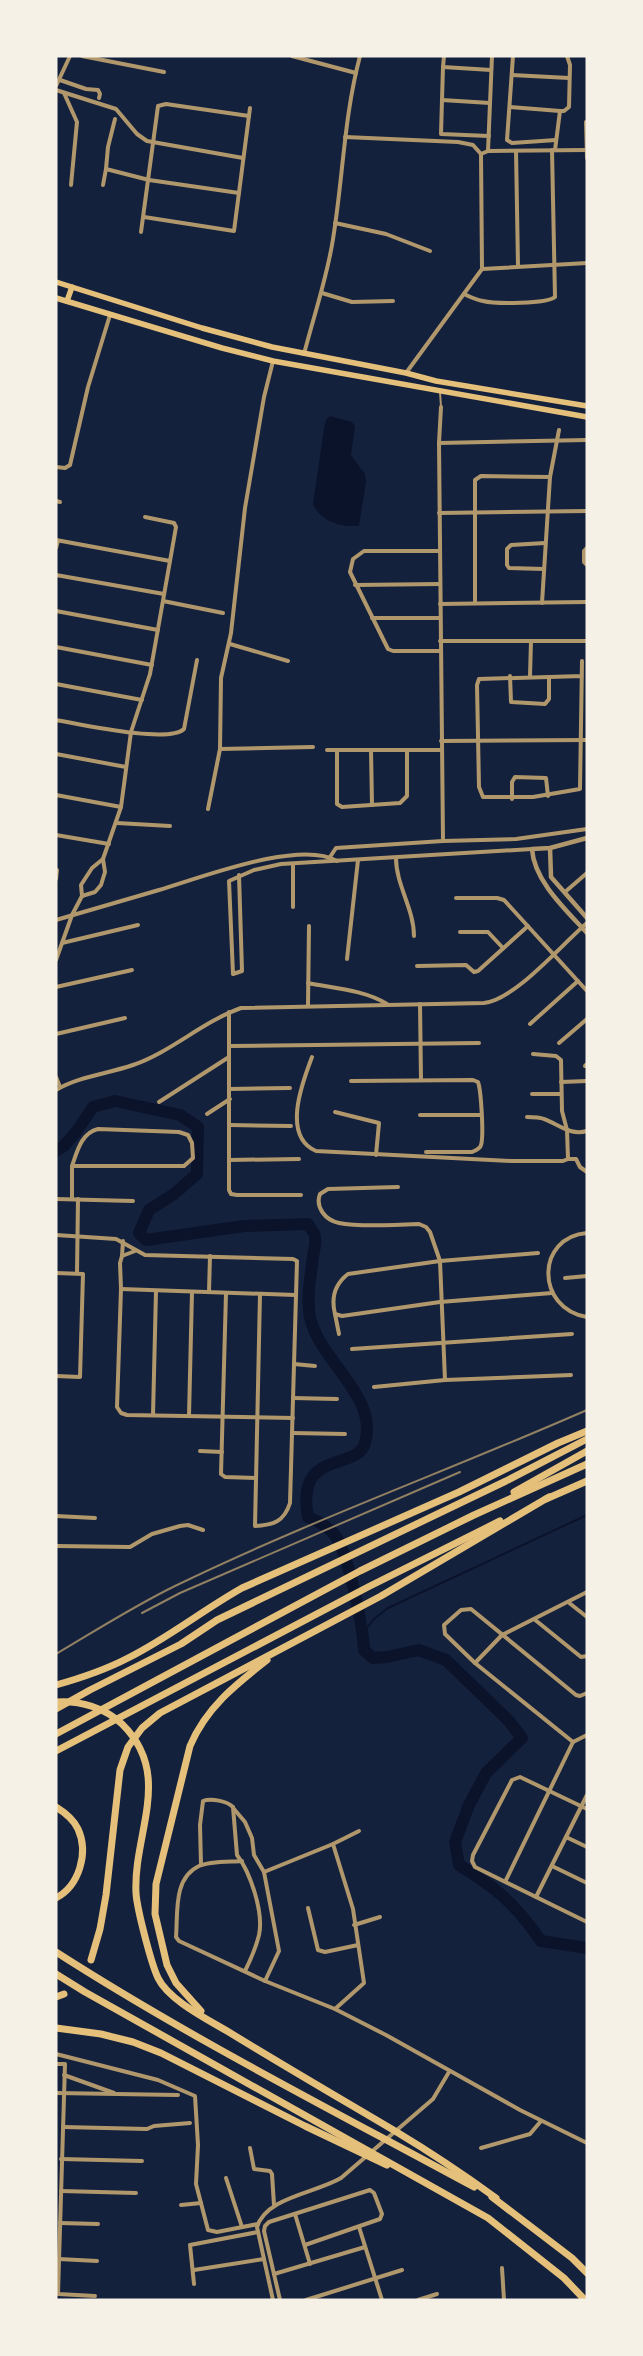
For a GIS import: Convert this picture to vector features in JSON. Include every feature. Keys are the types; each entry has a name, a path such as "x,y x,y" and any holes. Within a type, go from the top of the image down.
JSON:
{"highway":[{"path":"56,1685 88,1675 128,1658 208,1607 242,1588 361,1536 587,1431"},
{"path":"56,1709 181,1644 217,1620 587,1439"},
{"path":"474,1515 587,1451"},
{"path":"56,1734 360,1571 474,1515 587,1464"},
{"path":"56,1751 368,1586 550,1497 587,1481"},
{"path":"91,1960 100,1929 106,1895 120,1770 128,1747 142,1728 160,1713 381,1596 550,1497"},
{"path":"209,2020 176,1983 167,1965 155,1914 156,1884 190,1746 196,1731 223,1695 279,1650"},
{"path":"56,1702 70,1701 95,1707 116,1718 132,1734 142,1752 148,1768 150,1781 148,1809 138,1859 136,1894 151,1958 158,1978 167,1990 209,2020 444,2161 496,2198 572,2258 587,2273"},
{"path":"56,1807 68,1816 78,1829 82,1863 72,1886 56,1898"},
{"path":"56,1952 96,1978 259,2070 496,2198"},
{"path":"56,1974 85,1992 442,2190 488,2218 564,2278 585,2300"},
{"path":"56,1997 64,1994"},
{"path":"56,2028 101,2034 133,2042 161,2053 305,2126 442,2190"}],"main road":[{"path":"56,282 202,328 304,354 406,373 436,381 587,406"},
{"path":"67,301 72,287"},
{"path":"56,298 222,348 272,361 587,417"},
{"path":"382,380 384,369"}],"street":[{"path":"70,56 56,88 64,94 116,109 141,138 153,142 243,158"},
{"path":"82,56 164,72"},
{"path":"292,56 356,74"},
{"path":"304,354 322,293 336,223 345,137 360,56"},
{"path":"444,56 441,134 489,136"},
{"path":"488,151 492,56"},
{"path":"513,56 507,140 509,142 556,140"},
{"path":"510,107 560,111 564,111 569,107 570,61 567,56"},
{"path":"443,67 491,70"},
{"path":"512,75 570,78"},
{"path":"60,80 86,89 98,90 99,98"},
{"path":"64,94 78,122 70,186"},
{"path":"442,100 490,103"},
{"path":"141,232 157,109 161,104 249,116"},
{"path":"144,217 232,232 250,108"},
{"path":"464,294 483,301 494,302 551,300 555,294 553,150 560,111"},
{"path":"103,185 108,147 115,119"},
{"path":"586,122 587,158"},
{"path":"345,137 458,142 473,145 481,154 482,269 406,373"},
{"path":"481,154 488,151 587,150"},
{"path":"516,151 518,266"},
{"path":"106,169 149,180 239,193"},
{"path":"336,223 392,235 430,251"},
{"path":"482,269 587,263"},
{"path":"322,293 352,302 393,301"},
{"path":"56,467 65,468 70,465 88,387 110,315"},
{"path":"208,809 220,749 221,678 230,644 245,508 272,361"},
{"path":"441,407 439,513 443,840"},
{"path":"542,603 550,477 559,430"},
{"path":"439,442 587,440"},
{"path":"475,603 475,480 478,478 550,477"},
{"path":"439,513 587,511"},
{"path":"82,896 95,892 101,885 105,872 104,859 121,807 131,732 152,665 176,527 174,522 145,517"},
{"path":"56,548 57,540 170,561"},
{"path":"544,568 508,567 507,549 511,545 545,543"},
{"path":"587,548 584,550 584,562 587,565"},
{"path":"440,552 364,551 353,559 350,572 388,649 393,651 440,650"},
{"path":"56,575 164,594"},
{"path":"356,585 440,584"},
{"path":"163,601 223,613"},
{"path":"440,604 587,602"},
{"path":"56,612 158,630"},
{"path":"372,618 440,618"},
{"path":"530,676 531,641"},
{"path":"440,642 587,641"},
{"path":"230,644 288,661"},
{"path":"56,647 152,665"},
{"path":"56,720 131,732 179,734 184,729 197,660"},
{"path":"582,661 584,740 580,789 548,796 512,799 482,796 479,787 478,680 481,678 510,676 582,676"},
{"path":"510,676 512,702 545,704 549,699 549,677"},
{"path":"56,684 142,700"},
{"path":"441,741 584,740"},
{"path":"220,749 313,747"},
{"path":"327,750 441,750"},
{"path":"337,750 337,804 342,807 400,803 404,801 407,796 407,750"},
{"path":"371,750 372,805"},
{"path":"56,754 126,767"},
{"path":"512,799 512,782 515,777 546,778 548,796"},
{"path":"56,796 121,807"},
{"path":"117,823 170,826"},
{"path":"330,857 336,848 443,840 516,839 587,828"},
{"path":"56,835 109,844"},
{"path":"239,875 241,973 232,973 229,881 239,875 270,866 293,864 550,848 587,838"},
{"path":"550,848 551,877 587,918"},
{"path":"532,849 532,859 543,880 587,933"},
{"path":"56,920 264,859 306,854 330,857 337,861"},
{"path":"396,858 397,868 404,888 404,898 414,921 414,936"},
{"path":"56,960 72,915 82,896 81,885 92,868 104,859"},
{"path":"347,959 358,860"},
{"path":"293,864 293,907"},
{"path":"56,879 57,870"},
{"path":"565,892 587,872"},
{"path":"456,898 500,898 587,991"},
{"path":"56,1077 58,1088 82,1078 132,1066 229,1012 240,1008 258,1006 484,1003 499,1000 587,923"},
{"path":"62,943 138,925"},
{"path":"230,927 241,926"},
{"path":"308,1006 309,926"},
{"path":"417,966 466,965 474,972 478,971 528,926"},
{"path":"460,932 488,932 504,948"},
{"path":"56,987 132,970"},
{"path":"530,1024 578,981"},
{"path":"308,983 358,993 379,999 387,1004"},
{"path":"420,1004 421,1080"},
{"path":"229,1012 229,1190 232,1194 302,1195"},
{"path":"56,1034 125,1018"},
{"path":"559,1043 587,1020"},
{"path":"229,1046 479,1044"},
{"path":"533,1054 556,1056 561,1060 561,1094 567,1130 568,1159"},
{"path":"159,1102 229,1057"},
{"path":"312,1057 298,1095 296,1113 300,1133 306,1144 316,1151 511,1161 576,1159 580,1167 587,1172"},
{"path":"351,1081 473,1080 478,1082 480,1088 481,1145 472,1152 426,1152"},
{"path":"561,1082 587,1081"},
{"path":"230,1089 290,1088"},
{"path":"532,1094 561,1094"},
{"path":"206,1114 230,1100"},
{"path":"335,1112 379,1124 376,1155"},
{"path":"420,1115 481,1114"},
{"path":"527,1117 543,1119 577,1133 587,1131"},
{"path":"230,1125 291,1126"},
{"path":"72,1166 184,1166 193,1158 192,1143 188,1135 168,1131 98,1129 88,1133 81,1142 72,1166 72,1199"},
{"path":"229,1160 299,1159"},
{"path":"398,1187 328,1189 320,1194 319,1204 322,1213 337,1223 419,1224 426,1227 430,1232 440,1261 440,1302 445,1380"},
{"path":"56,1198 134,1201"},
{"path":"77,1273 78,1199"},
{"path":"587,1233 563,1241 554,1252 549,1266 549,1280 552,1293 562,1307 573,1315 587,1317"},
{"path":"56,1235 116,1239 123,1241 135,1251 145,1255 293,1259 297,1261 293,1418 288,1509 276,1523 255,1526 260,1294"},
{"path":"123,1241 120,1263 118,1407 121,1413 127,1415 293,1418"},
{"path":"122,1256 135,1251"},
{"path":"339,1334 333,1303 338,1282 348,1274 440,1261 538,1253"},
{"path":"209,1292 210,1256"},
{"path":"56,1272 83,1274 80,1377 56,1376"},
{"path":"565,1278 587,1276"},
{"path":"121,1289 295,1295"},
{"path":"153,1415 156,1290"},
{"path":"189,1416 192,1292"},
{"path":"226,1293 223,1476 256,1478"},
{"path":"335,1314 342,1316 440,1302 552,1293"},
{"path":"352,1349 572,1334"},
{"path":"294,1364 314,1366"},
{"path":"374,1387 445,1380 571,1375"},
{"path":"293,1398 337,1400"},
{"path":"292,1433 344,1434"},
{"path":"200,1451 222,1452"},
{"path":"56,1516 94,1518"},
{"path":"56,1546 130,1547 152,1534 180,1526 188,1525 203,1530"},
{"path":"476,1663 502,1635 587,1592"},
{"path":"568,1602 587,1617"},
{"path":"573,1742 476,1663 445,1634 443,1629 446,1622 466,1608 471,1609 576,1695 587,1693"},
{"path":"534,1619 581,1657 587,1656"},
{"path":"506,1880 573,1742 587,1735"},
{"path":"587,1809 520,1777 515,1777 472,1861 475,1866 587,1922"},
{"path":"536,1897 587,1795"},
{"path":"200,1865 200,1825 203,1801 207,1799 229,1803 244,1822 253,1841 254,1855 264,1872 279,1951 265,1981"},
{"path":"233,1808 237,1855 242,1861 257,1903 259,1933 245,1971"},
{"path":"264,1872 333,1844 359,1831"},
{"path":"566,1837 587,1847"},
{"path":"253,1841 260,1839"},
{"path":"333,1844 353,1908 364,1983 335,2009"},
{"path":"242,1861 200,1865 186,1877 180,1887 176,1937 179,1940 265,1981 335,2009 386,2035 449,2072 542,2122 587,2143"},
{"path":"552,1866 587,1883"},
{"path":"308,1908 318,1950 325,1952 358,1945"},
{"path":"354,1924 380,1917"},
{"path":"56,2054 158,2080 195,2096 198,2145 196,2184 208,2230 212,2232 258,2224 274,2205 341,2178 423,2109 433,2099 449,2072"},
{"path":"56,2064 65,2064 62,2158 58,2181 61,2191 57,2246 59,2259 58,2294 95,2296"},
{"path":"64,2075 119,2095"},
{"path":"56,2093 178,2095"},
{"path":"481,2148 530,2134 542,2122"},
{"path":"56,2124 148,2129 154,2126 190,2123"},
{"path":"250,2148 254,2169 270,2171 272,2174 274,2205"},
{"path":"56,2151 62,2152"},
{"path":"62,2158 142,2161"},
{"path":"226,2178 242,2227"},
{"path":"280,2300 264,2231 265,2226 269,2222 370,2190 374,2192 382,2217 304,2246"},
{"path":"61,2191 136,2193"},
{"path":"181,2205 201,2203"},
{"path":"295,2214 310,2264"},
{"path":"60,2223 98,2224"},
{"path":"258,2224 258,2232 273,2300"},
{"path":"359,2227 382,2300"},
{"path":"194,2284 190,2245 258,2232"},
{"path":"274,2274 365,2247"},
{"path":"59,2259 97,2261"},
{"path":"194,2270 264,2259"},
{"path":"502,2268 504,2300"},
{"path":"306,2300 402,2270"},
{"path":"418,2300 437,2294"}],"lane":[{"path":"439,390 442,396 441,407"}],"water":[{"path":"330,416 352,422 355,426 351,455 365,474 366,482 359,526 345,526 332,522 321,515 313,504 324,428 326,420"}],"waterway":[{"path":"56,1151 64,1146 76,1132 93,1107 115,1101 180,1115 198,1127 197,1174 174,1194 149,1210 139,1233 146,1240 244,1226 308,1224 315,1239 309,1294 310,1317 324,1349 356,1394 364,1410 367,1426 365,1443 360,1452 318,1471 310,1480 306,1495 308,1517 319,1522 334,1534 339,1543 354,1590 364,1650 373,1658 419,1650 446,1660 509,1721 522,1738 486,1773 469,1805 455,1842 459,1865 505,1898 523,1917 541,1941 587,1948"},
{"path":"363,1633 374,1619 388,1608 587,1515"}],"railway":[{"path":"56,1654 145,1602 226,1562 587,1410"},
{"path":"142,1613 180,1593 460,1472"}]}
